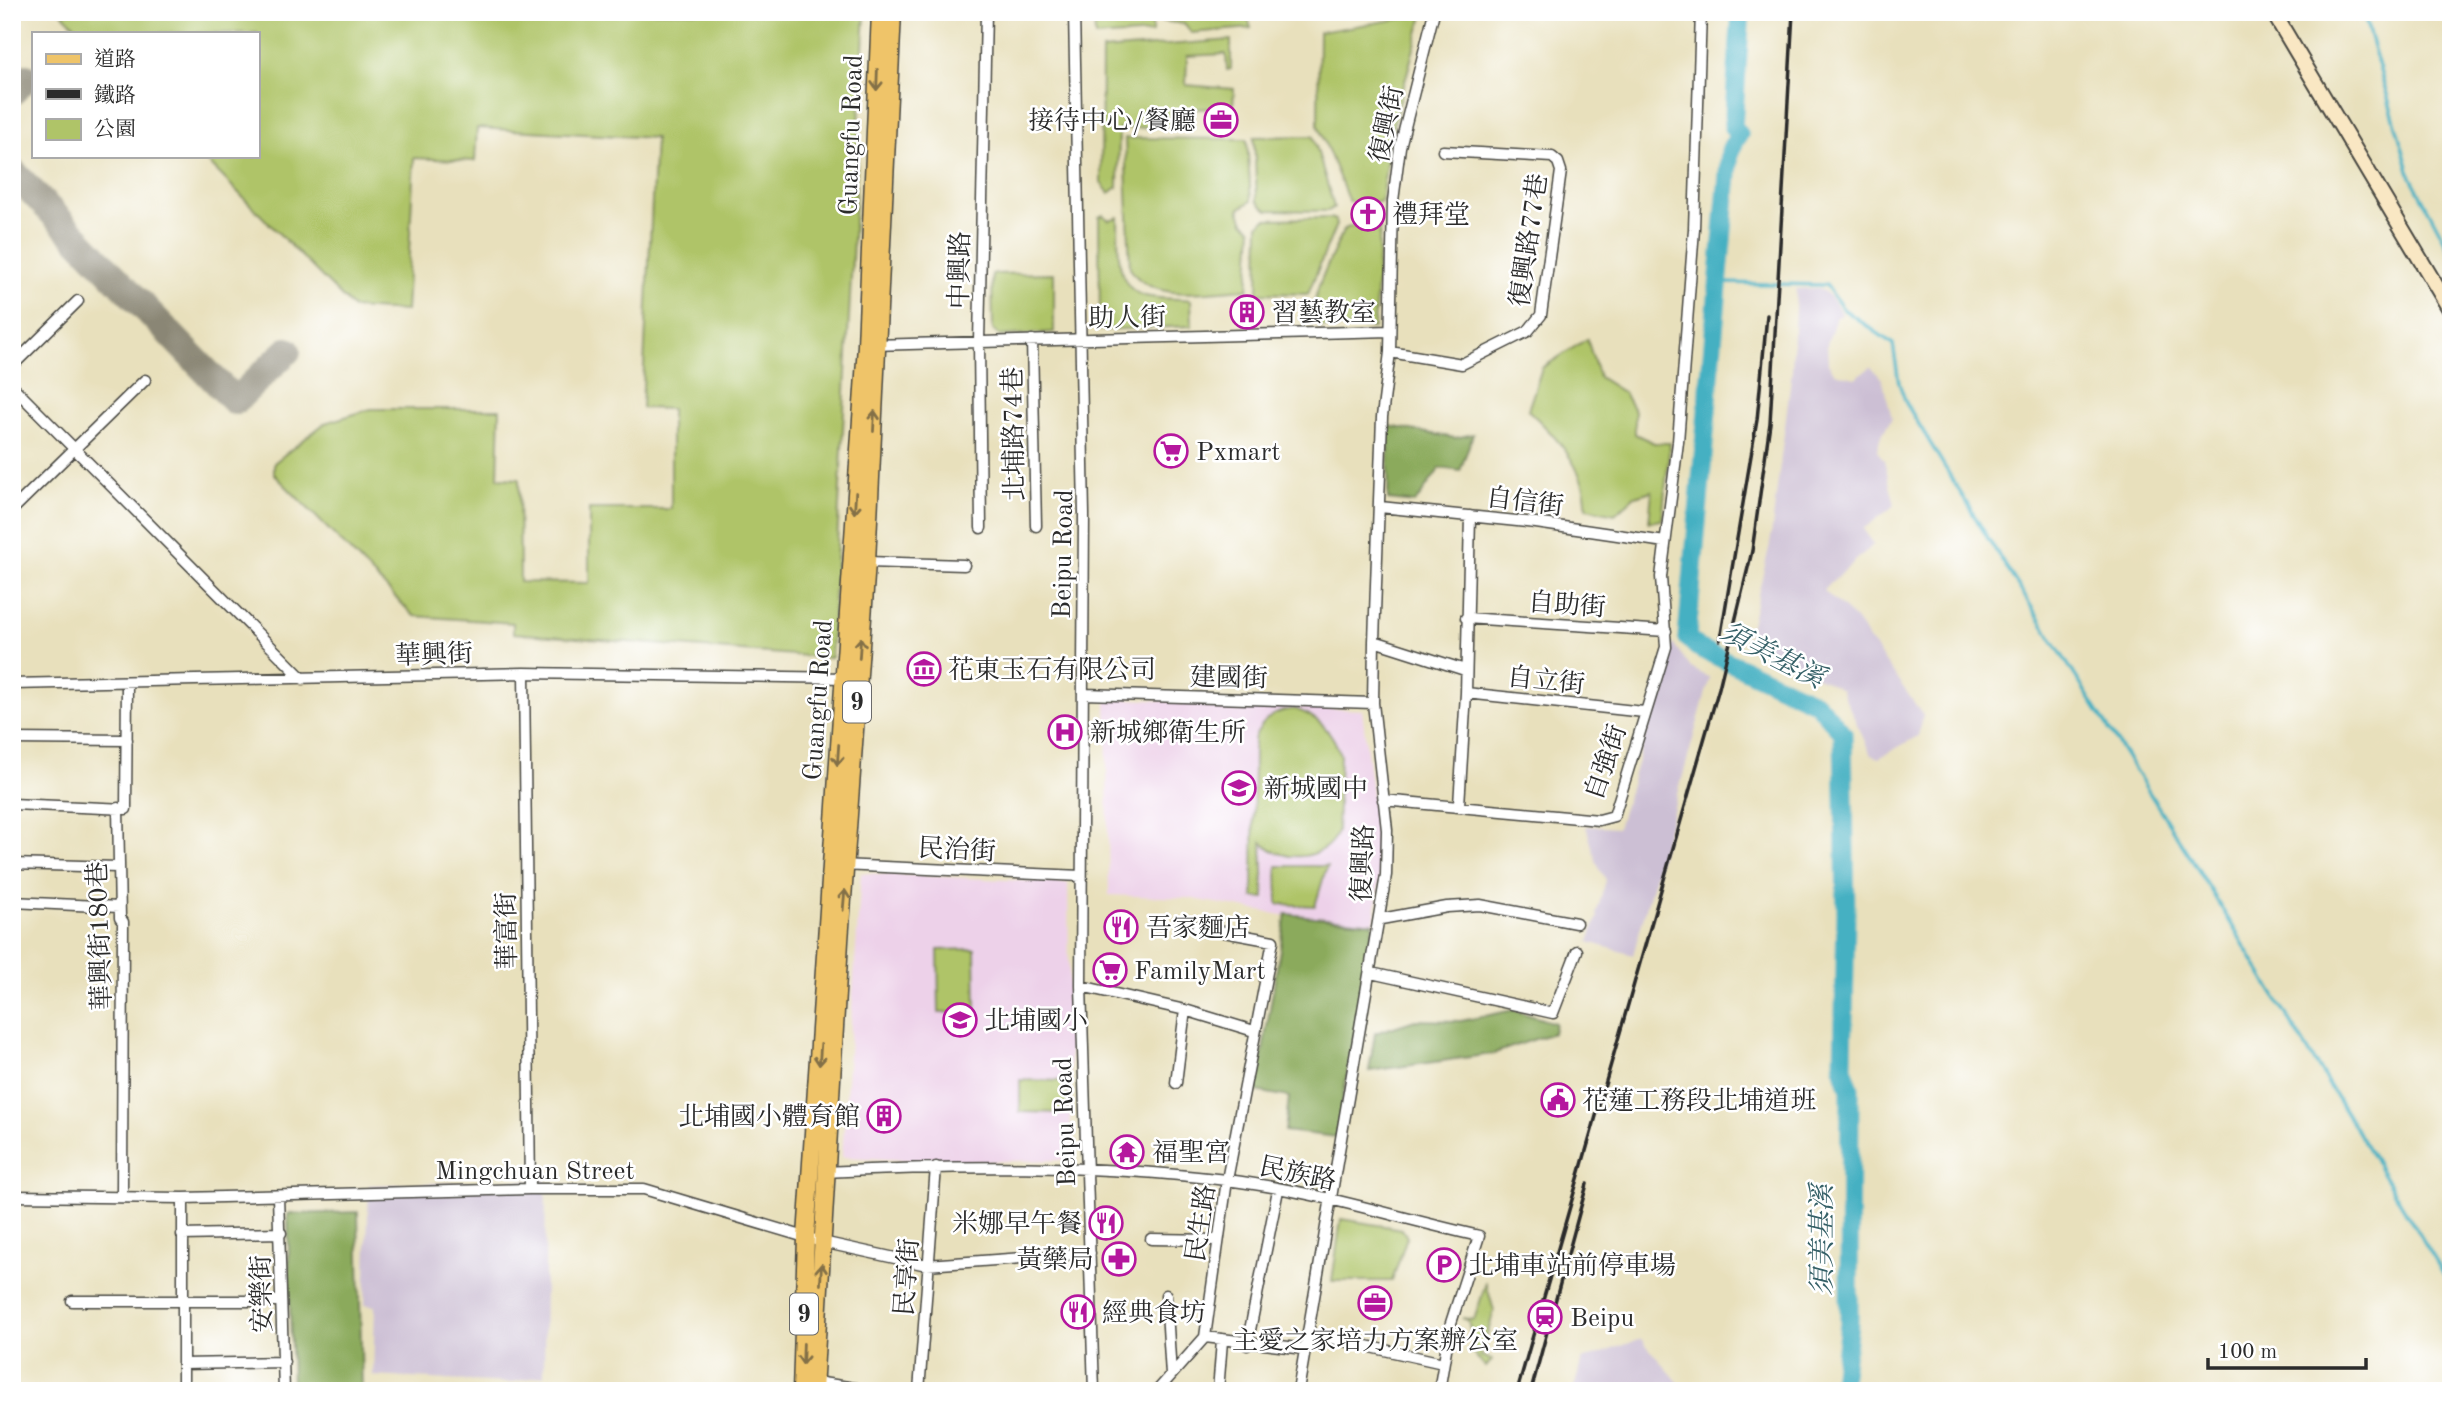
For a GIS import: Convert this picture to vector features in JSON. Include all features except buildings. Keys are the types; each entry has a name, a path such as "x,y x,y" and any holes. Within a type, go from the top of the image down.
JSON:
{"main road":[{"name":"Guangfu Road","path":"850,678 867,562 880,12"},
{"name":"Guangfu Road","path":"808,1386 814,1240 893,12"}],"street":[{"name":"中興路","path":"981,528 979,342 986,12"},
{"name":"Beipu Road","path":"1074,12 1081,339 1081,986 1094,1391"},
{"name":"復興街","path":"1390,331 1395,176 1434,12"},
{"name":"自強街","path":"1383,800 1599,820 1614,816 1644,712 1667,648 1661,577 1676,455 1694,229 1701,12"},
{"path":"2273,12 2451,311"},
{"name":"復興路77巷","path":"1390,352 1462,364 1528,331 1541,315 1561,170 1558,162 1552,157 1443,151"},
{"path":"12,366 78,301"},
{"name":"助人街","path":"872,345 1390,331"},
{"name":"復興路","path":"1298,1391 1329,1201 1381,919 1387,830 1373,703 1382,417 1390,331"},
{"name":"北埔路74巷","path":"1032,340 1036,526"},
{"path":"12,510 145,380"},
{"path":"12,386 303,679"},
{"name":"自信街","path":"1380,507 1665,541"},
{"path":"1459,806 1466,693 1470,516"},
{"path":"867,562 964,565"},
{"name":"自助街","path":"1466,618 1666,631"},
{"path":"1374,641 1465,670"},
{"name":"華興街","path":"12,684 127,684 524,673 850,678"},
{"name":"華富街","path":"524,673 530,1189"},
{"name":"華興街180巷","path":"122,1195 123,922 119,907 117,867 118,808 126,809 127,684"},
{"name":"自立街","path":"1466,693 1644,712"},
{"name":"建國街","path":"1083,694 1373,703"},
{"path":"12,739 127,740"},
{"path":"12,804 118,808"},
{"path":"12,864 117,867"},
{"name":"民治街","path":"839,864 1082,876"},
{"path":"12,902 119,907"},
{"path":"1381,919 1447,907 1480,905 1576,923"},
{"name":"民生路","path":"1197,927 1273,942 1227,1180 1205,1337"},
{"path":"1371,973 1553,1013 1577,951"},
{"path":"1081,986 1185,1010 1254,1031"},
{"path":"1176,1083 1185,1010"},
{"name":"民族路","path":"819,1173 936,1167 1086,1167 1227,1180 1278,1189 1479,1236 1457,1313 1450,1326 1443,1363"},
{"name":"民享街","path":"919,1391 936,1167"},
{"name":"Mingchuan Street","path":"12,1196 122,1195 183,1198 530,1189 644,1189 814,1240 927,1265 1090,1253"},
{"path":"1247,1345 1278,1189"},
{"name":"安樂街","path":"278,1196 284,1391"},
{"path":"183,1198 183,1391"},
{"path":"182,1235 281,1233"},
{"path":"1151,1238 1217,1240"},
{"path":"1166,1295 1171,1375"},
{"path":"72,1301 281,1301"},
{"path":"1308,1333 1443,1363 1439,1391"},
{"path":"1157,1391 1205,1337 1247,1345 1305,1349"},
{"path":"1218,1391 1222,1341"},
{"path":"183,1364 284,1362"},
{"path":"808,1386 874,1391"}],"shaded area":[{"path":"1819,288 1831,297 1842,314 1836,317 1827,344 1828,363 1835,373 1855,378 1871,367 1882,379 1892,418 1880,438 1877,451 1884,460 1895,505 1863,529 1874,544 1823,590 1853,617 1923,715 1918,736 1879,758 1871,755 1841,689 1747,641 1770,544 1792,370 1796,289"},
{"path":"1673,643 1691,668 1710,678 1633,955 1589,942 1606,880 1597,864 1586,826 1618,828"},
{"name":"新城國中","path":"1106,698 1362,710 1381,866 1374,923 1282,915 1188,898 1109,895"},
{"name":"北埔國小","path":"861,873 1068,883 1071,1160 955,1162 842,1157"},
{"path":"546,1180 544,1375 509,1383 373,1376 375,1306 365,1305 369,1185"},
{"path":"1641,1339 1686,1391 1573,1391 1582,1360"}],"green space":[{"path":"61,12 865,12 831,658 513,633 513,623 414,616 274,474 274,463 325,423 371,409 500,409 498,478 519,479 520,582 589,583 589,509 671,509 671,409 642,408 655,138 477,128 475,161 414,158 406,311 353,308 204,158 259,158 259,32 81,32"},
{"path":"1094,12 1152,12 1152,33 1095,37"},
{"path":"1160,12 1246,12 1251,28 1191,33 1185,24 1161,21"},
{"path":"1423,15 1390,137 1381,202 1349,202 1318,125 1319,32"},
{"path":"1231,40 1231,69 1227,70 1226,54 1187,56 1186,85 1234,89 1233,108 1190,109 1188,125 1119,129 1118,187 1109,193 1101,183 1102,50"},
{"path":"1313,136 1334,207 1328,211 1267,210 1257,201 1254,137"},
{"path":"1125,138 1247,139 1251,201 1239,209 1244,222 1252,229 1248,289 1200,293 1167,291 1140,280 1130,268"},
{"path":"1103,215 1109,220 1118,217 1118,250 1126,282 1133,290 1148,297 1191,300 1192,326 1100,330 1099,217"},
{"path":"1265,219 1335,220 1336,225 1308,294 1258,293 1259,225"},
{"path":"1353,226 1380,227 1374,328 1321,327 1314,321 1315,298 1344,229"},
{"path":"1054,273 1054,332 1000,336 993,330 992,274"},
{"path":"1587,339 1599,377 1624,393 1635,412 1635,434 1654,443 1670,443 1662,520 1649,522 1652,491 1635,496 1615,514 1586,508 1581,480 1568,454 1528,410 1542,368"},
{"path":"1389,426 1455,438 1473,434 1460,471 1440,468 1415,503 1388,500"},
{"path":"1295,709 1324,726 1334,739 1340,755 1337,832 1323,849 1302,856 1280,854 1262,842 1264,898 1253,897 1254,739 1270,717"},
{"path":"1277,866 1327,866 1315,906 1278,904"},
{"path":"1286,914 1374,923 1336,1137 1285,1131 1289,1097 1256,1091"},
{"path":"975,949 976,1012 939,1013 938,950"},
{"path":"1513,1010 1555,1023 1553,1033 1492,1054 1369,1071 1375,1033 1415,1020 1461,1021"},
{"path":"1020,1080 1068,1081 1067,1113 1020,1112"},
{"path":"358,1212 362,1391 292,1391 288,1214"},
{"path":"1341,1219 1402,1229 1407,1237 1392,1281 1332,1281"},
{"path":"1486,1283 1494,1311 1481,1356 1492,1360 1486,1367 1475,1356 1468,1320 1462,1318 1474,1320"}],"waterway":[{"name":"須美基溪","path":"1741,12 1733,128 1739,134 1730,151 1687,637 1697,647 1816,703 1843,733 1846,913 1843,1067 1850,1089 1849,1323 1841,1391"},
{"path":"2363,12 2411,177 2451,253"},
{"path":"1719,283 1826,285 1843,309 1893,344 1899,383 1906,403 1989,540 2199,871 2451,1286"}],"taxiway":[{"path":"12,92 26,78"},
{"path":"12,171 235,401 287,351"}],"railway":[{"path":"1517,1391 1719,688 1752,551 1770,423 1793,12"},
{"path":"1720,640 1757,420 1767,315"},
{"path":"1531,1391 1587,1184"}],"place":[{"name":"接待中心/餐廳","path":"1221,120"},
{"name":"禮拜堂","path":"1368,214"},
{"name":"習藝教室","path":"1247,312"},
{"name":"Pxmart","path":"1171,451"},
{"name":"花東玉石有限公司","path":"924,669"},
{"name":"新城鄉衛生所","path":"1065,732"},
{"name":"新城國中","path":"1239,788"},
{"name":"吾家麵店","path":"1121,927"},
{"name":"FamilyMart","path":"1110,970"},
{"name":"北埔國小","path":"960,1020"},
{"name":"花蓮工務段北埔道班","path":"1558,1100"},
{"name":"北埔國小體育館","path":"884,1116"},
{"name":"福聖宮","path":"1127,1152"},
{"name":"米娜早午餐","path":"1106,1223"},
{"name":"黃藥局","path":"1119,1259"},
{"name":"北埔車站前停車場","path":"1444,1265"},
{"name":"主愛之家培力方案辦公室","path":"1375,1303"},
{"name":"經典食坊","path":"1078,1312"},
{"name":"Beipu","path":"1545,1317"}]}
